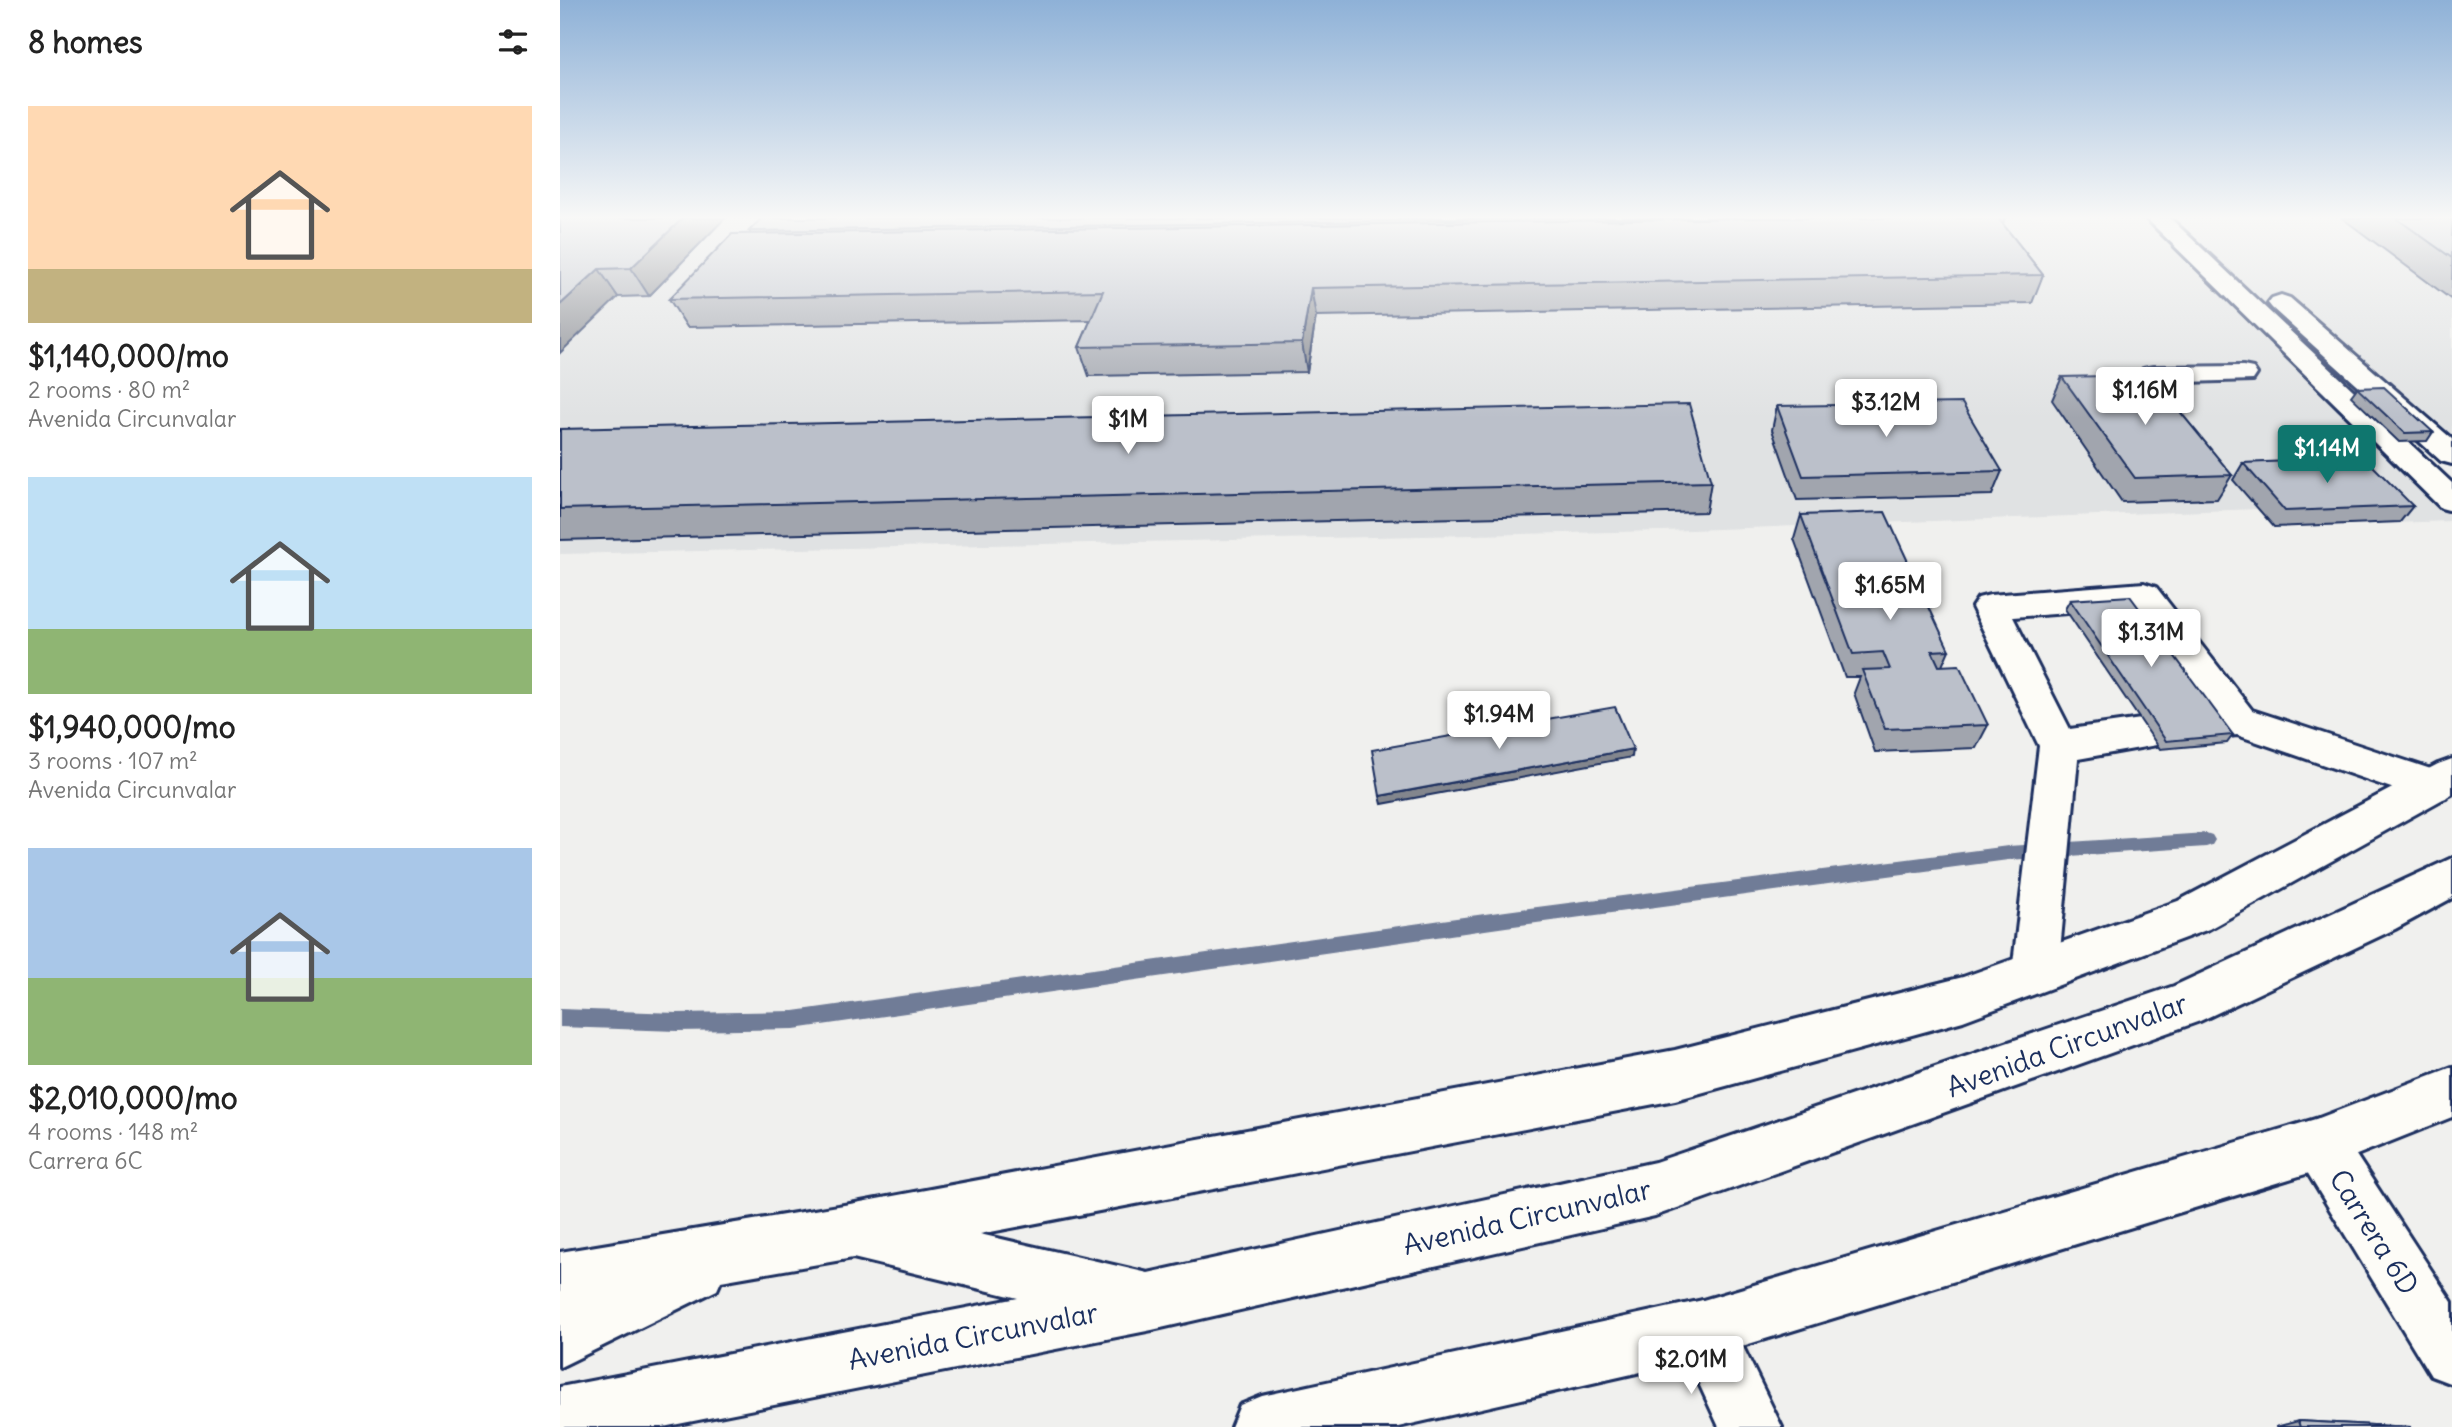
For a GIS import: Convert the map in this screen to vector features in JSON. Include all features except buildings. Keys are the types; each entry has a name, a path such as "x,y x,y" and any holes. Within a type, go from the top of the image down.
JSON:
{"main road":[{"path":"2226,285 2452,501"},
{"path":"2261,285 2452,455"},
{"path":"2153,376 2243,374"},
{"path":"2035,972 2059,746 1990,607 2144,595 2225,722 2442,780"},
{"path":"2059,746 2148,733"},
{"path":"560,1280 850,1231 1675,1075 1963,999 2193,915 2442,780"},
{"name":"Avenida Circunvalar","path":"560,1417 1152,1301 1655,1189 2183,1005 2379,915 2452,877"},
{"path":"1262,1427 1376,1415 1703,1329 2319,1144 2452,1092"},
{"name":"Carrera 6D","path":"2319,1144 2452,1355"},
{"path":"850,1231 1152,1301"},
{"path":"560,1338 733,1252"},
{"path":"1703,1329 1751,1427"}],"shaded area":[{"path":"560,285 2452,285 2452,450 2385,452 2452,521 2274,527 2258,509 1663,531 560,554"}],"waterway":[{"path":"560,1018 677,1022 794,1020 1506,919 2008,853 2206,840"}]}
